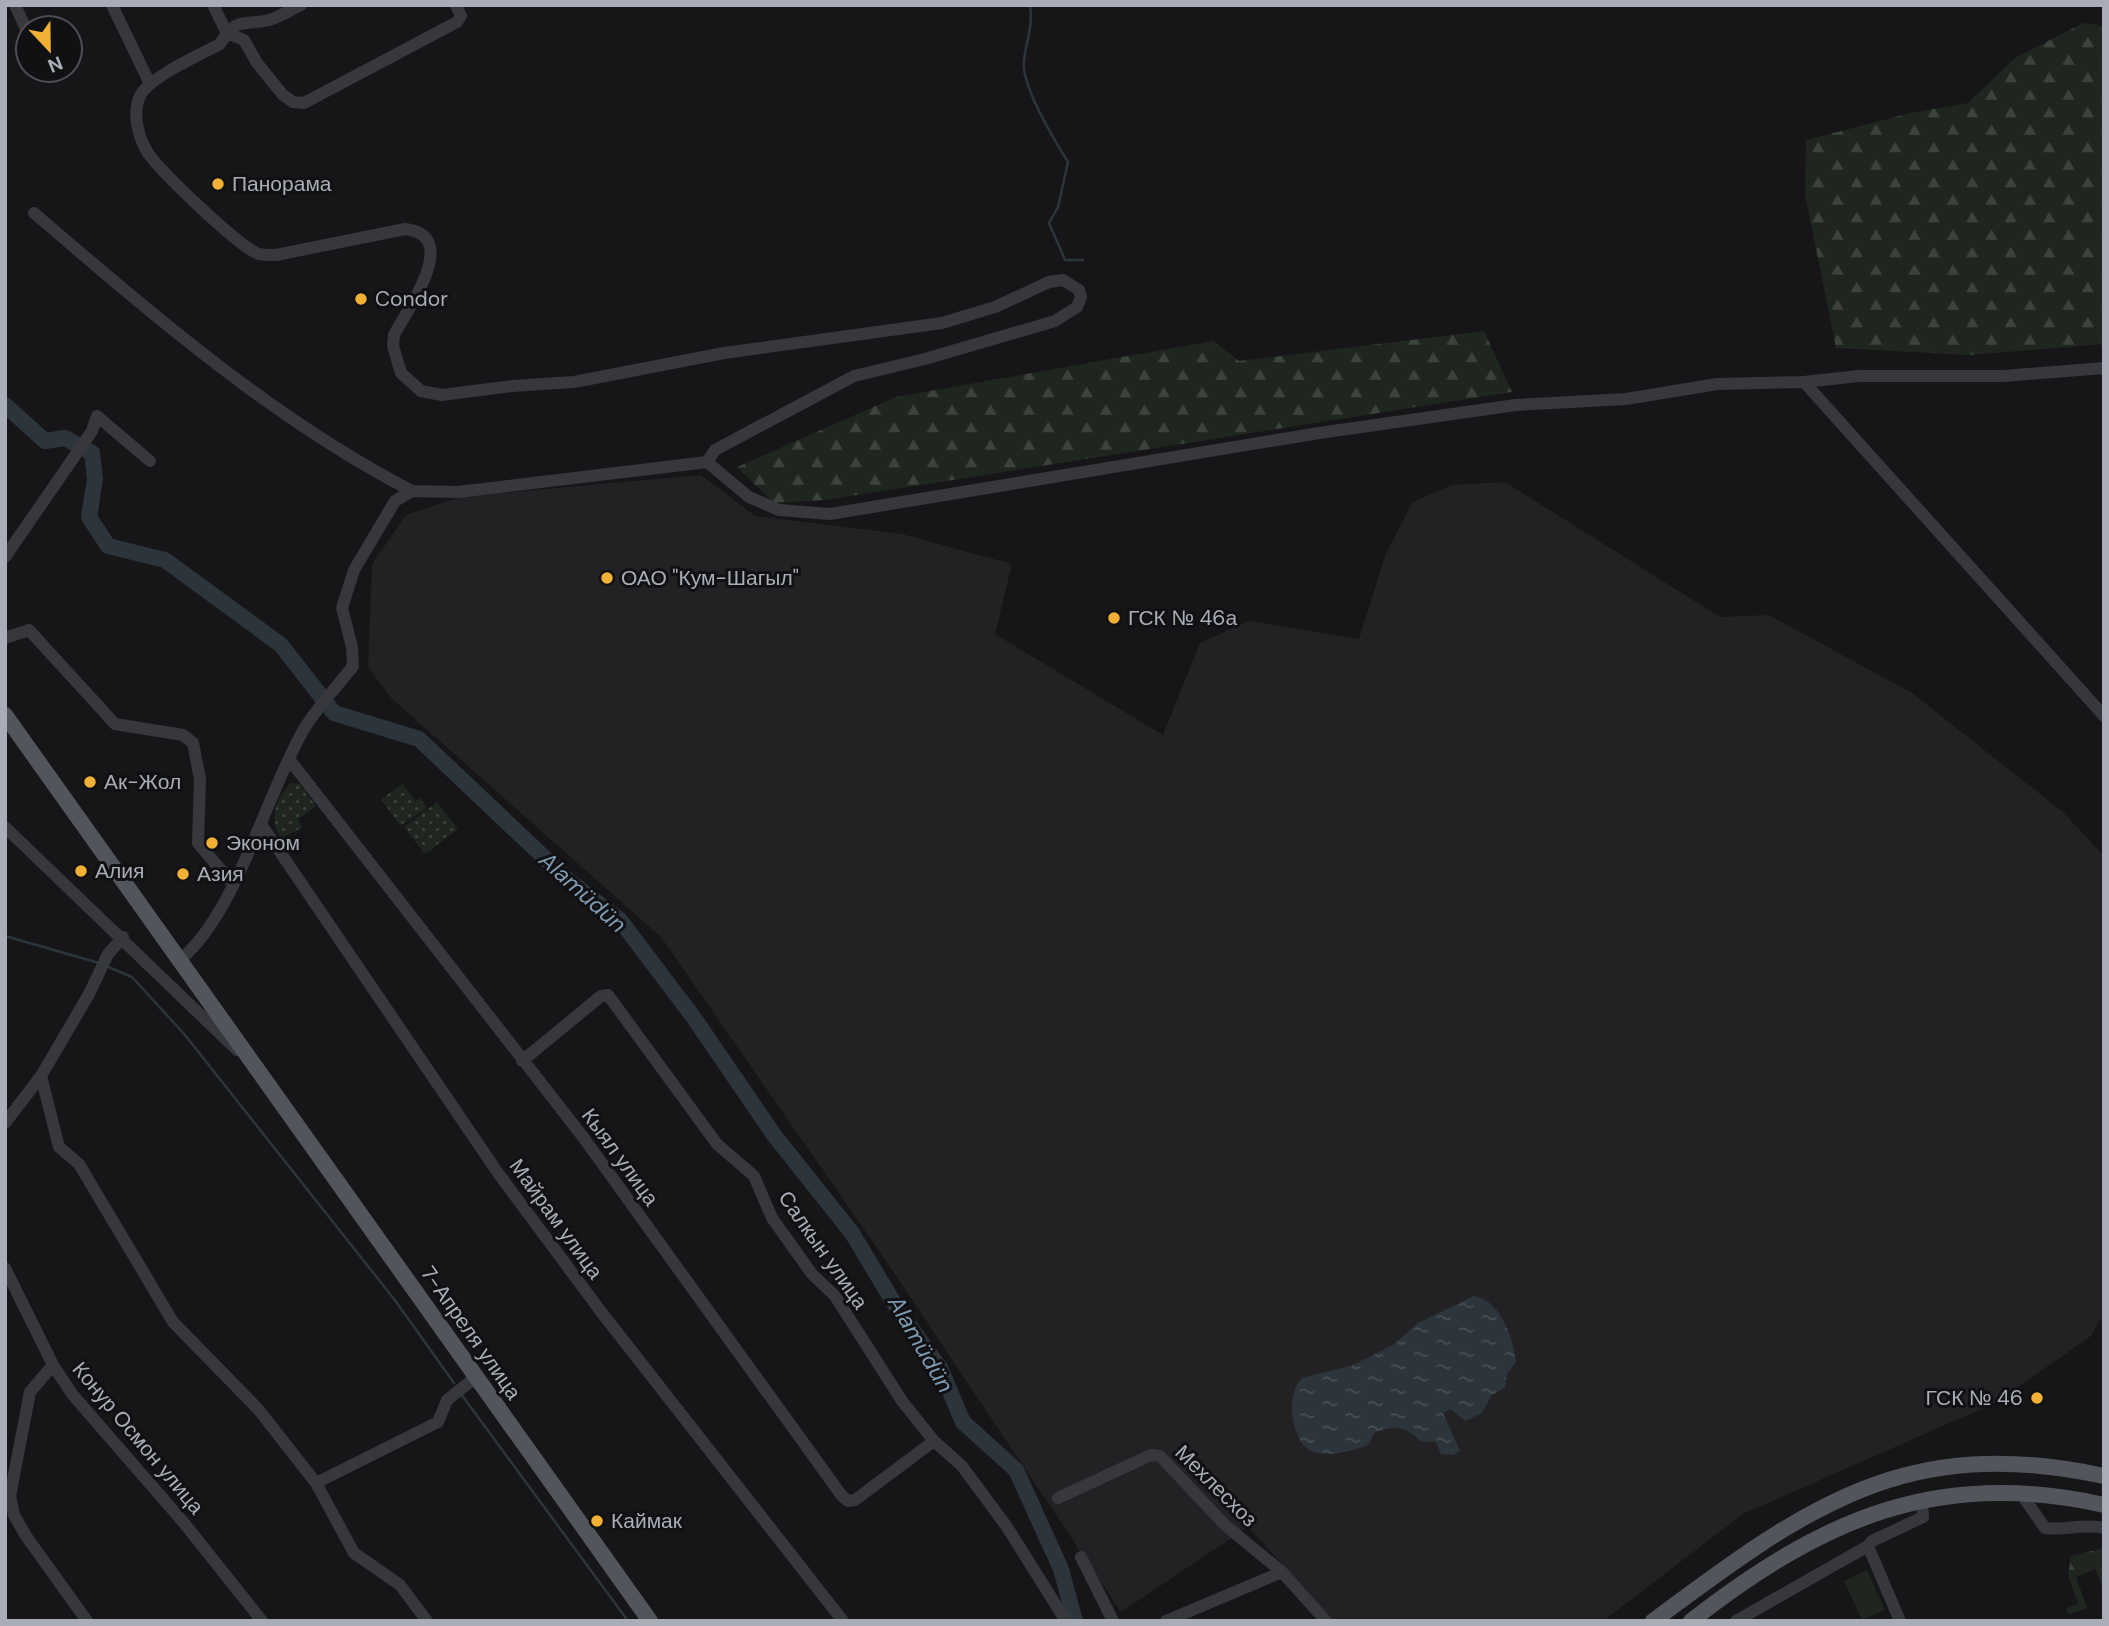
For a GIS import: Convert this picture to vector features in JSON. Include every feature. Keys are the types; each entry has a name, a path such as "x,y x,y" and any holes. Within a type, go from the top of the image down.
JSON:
{"main road":[{"name":"7-Апреля улица","path":"5,715 650,1621"},
{"path":"1653,1621 1795,1520 1878,1482 1915,1472 1980,1463 2042,1465 2104,1476"},
{"path":"2080,1500 2085,1472"},
{"path":"1691,1621 1741,1583 1807,1542 1858,1518 1951,1495 2020,1492 2104,1505"}],"street":[{"path":"112,5 150,83"},
{"path":"213,5 227,33 244,40 257,63 283,95 293,102 304,103 457,23 461,16 456,5"},
{"path":"300,5 275,18 248,20 227,33 220,44 150,83 141,94 135,109 139,134 149,154 219,223 259,254 276,255 405,229 419,230 426,236 433,254 394,335 393,346 401,373 421,391 442,395 574,382 724,353 942,323 995,307 1049,282 1063,280 1079,290 1081,297 1077,307 1055,321 925,359 854,376 715,450 707,462"},
{"path":"34,213 249,387 349,458 412,491 458,492 707,462 749,497 779,510 830,514 1307,435 1503,407 1626,399 1717,384 1804,382 1859,376 2003,376 2104,368"},
{"path":"1804,382 2104,716"},
{"path":"5,557 92,431 97,416 150,461"},
{"path":"181,959 208,928 261,824 305,727 353,666 352,647 342,608 354,570 395,501 412,491"},
{"path":"5,638 29,630 115,724 183,735 193,743 200,779 198,842 232,883"},
{"name":"Кыял улица","path":"289,759 583,1137 842,1496 848,1501 855,1500 934,1441"},
{"name":"Майрам улица","path":"261,824 498,1173 602,1313 844,1621"},
{"path":"5,827 257,1070"},
{"path":"5,1123 41,1076 89,994 107,954 122,937"},
{"name":"Салкын улица","path":"522,1061 601,996 608,995 717,1144 754,1176 772,1218 812,1274 835,1296 888,1382 934,1441 962,1466 1007,1527 1066,1621"},
{"path":"41,1076 59,1147 79,1164 173,1322 258,1409 316,1483 354,1553 374,1570 400,1585 427,1621"},
{"name":"Конур Осмон улица","path":"5,1268 53,1364 72,1394 184,1523 262,1621"},
{"path":"53,1364 30,1392 10,1496 10,1518 87,1621"},
{"path":"316,1483 438,1422 447,1400 476,1377"},
{"name":"Мехлесхоз","path":"1058,1498 1155,1454 1165,1460 1225,1525 1282,1572 1326,1621"},
{"path":"2020,1492 2045,1528 2063,1531 2081,1526 2104,1528"},
{"path":"1736,1621 1868,1546 1872,1541 1923,1517 1922,1501"},
{"path":"1868,1546 1900,1621"},
{"path":"1082,1557 1113,1621"},
{"path":"1166,1621 1282,1572"}],"shaded area":[{"path":"701,475 755,516 902,534 1012,564 995,634 1163,735 1200,643 1249,621 1359,639 1386,553 1413,502 1452,485 1505,482 1720,617 1769,615 1912,693 2063,812 2104,856 2104,1314 2091,1336 1995,1403 1743,1514 1603,1621 1334,1621 1248,1527 1121,1612 884,1258 661,937 391,698 368,667 372,564 406,515 459,497"}],"green space":[{"path":"2083,23 2104,26 2104,344 1970,355 1836,348 1805,194 1806,140 1911,113 1968,103 2015,58"},
{"path":"1484,331 1512,392 825,500 774,503 737,467 896,397 1213,341 1239,361"},
{"path":"290,783 300,784 316,806 298,819 302,828 281,838 275,824 275,810"},
{"path":"403,784 415,801 420,798 427,808 400,826 381,799"},
{"path":"437,802 458,829 425,854 404,827"},
{"path":"2104,1548 2104,1590 2095,1569 2076,1577 2087,1608 2069,1615 2066,1609 2078,1603 2068,1576 2071,1556"},
{"path":"1867,1570 1885,1610 1862,1620 1844,1581"}],"water":[{"path":"1474,1296 1492,1305 1498,1312 1509,1331 1516,1362 1507,1374 1505,1387 1491,1396 1482,1413 1465,1421 1450,1409 1443,1413 1460,1451 1453,1455 1441,1454 1436,1442 1420,1441 1410,1432 1399,1428 1374,1433 1369,1444 1332,1454 1317,1453 1304,1445 1295,1428 1292,1406 1293,1395 1302,1378 1351,1366 1393,1345 1418,1323"}],"waterway":[{"path":"1030,5 1024,62 1026,80 1042,117 1068,162 1058,207 1049,223 1065,260 1083,260"},
{"name":"Alamüdün","path":"5,405 45,441 65,438 92,453 95,479 89,517 108,546 165,560 281,645 334,713 419,739 568,880 620,920 694,1018 774,1135 852,1233 900,1313 940,1368 963,1422 1016,1470 1061,1569 1075,1621"},
{"path":"5,936 99,963"},
{"path":"106,966 132,977 185,1035 394,1299 454,1383"},
{"path":"461,1394 628,1621"}],"place":[{"name":"Панорама","path":"218,184"},
{"name":"Condor","path":"361,299"},
{"name":"ОАО \"Кум-Шагыл\"","path":"607,578"},
{"name":"ГСК № 46а","path":"1114,618"},
{"name":"Ак-Жол","path":"90,782"},
{"name":"Эконом","path":"212,843"},
{"name":"Алия","path":"81,871"},
{"name":"Азия","path":"183,874"},
{"name":"ГСК № 46","path":"2037,1398"},
{"name":"Каймак","path":"597,1521"}]}
